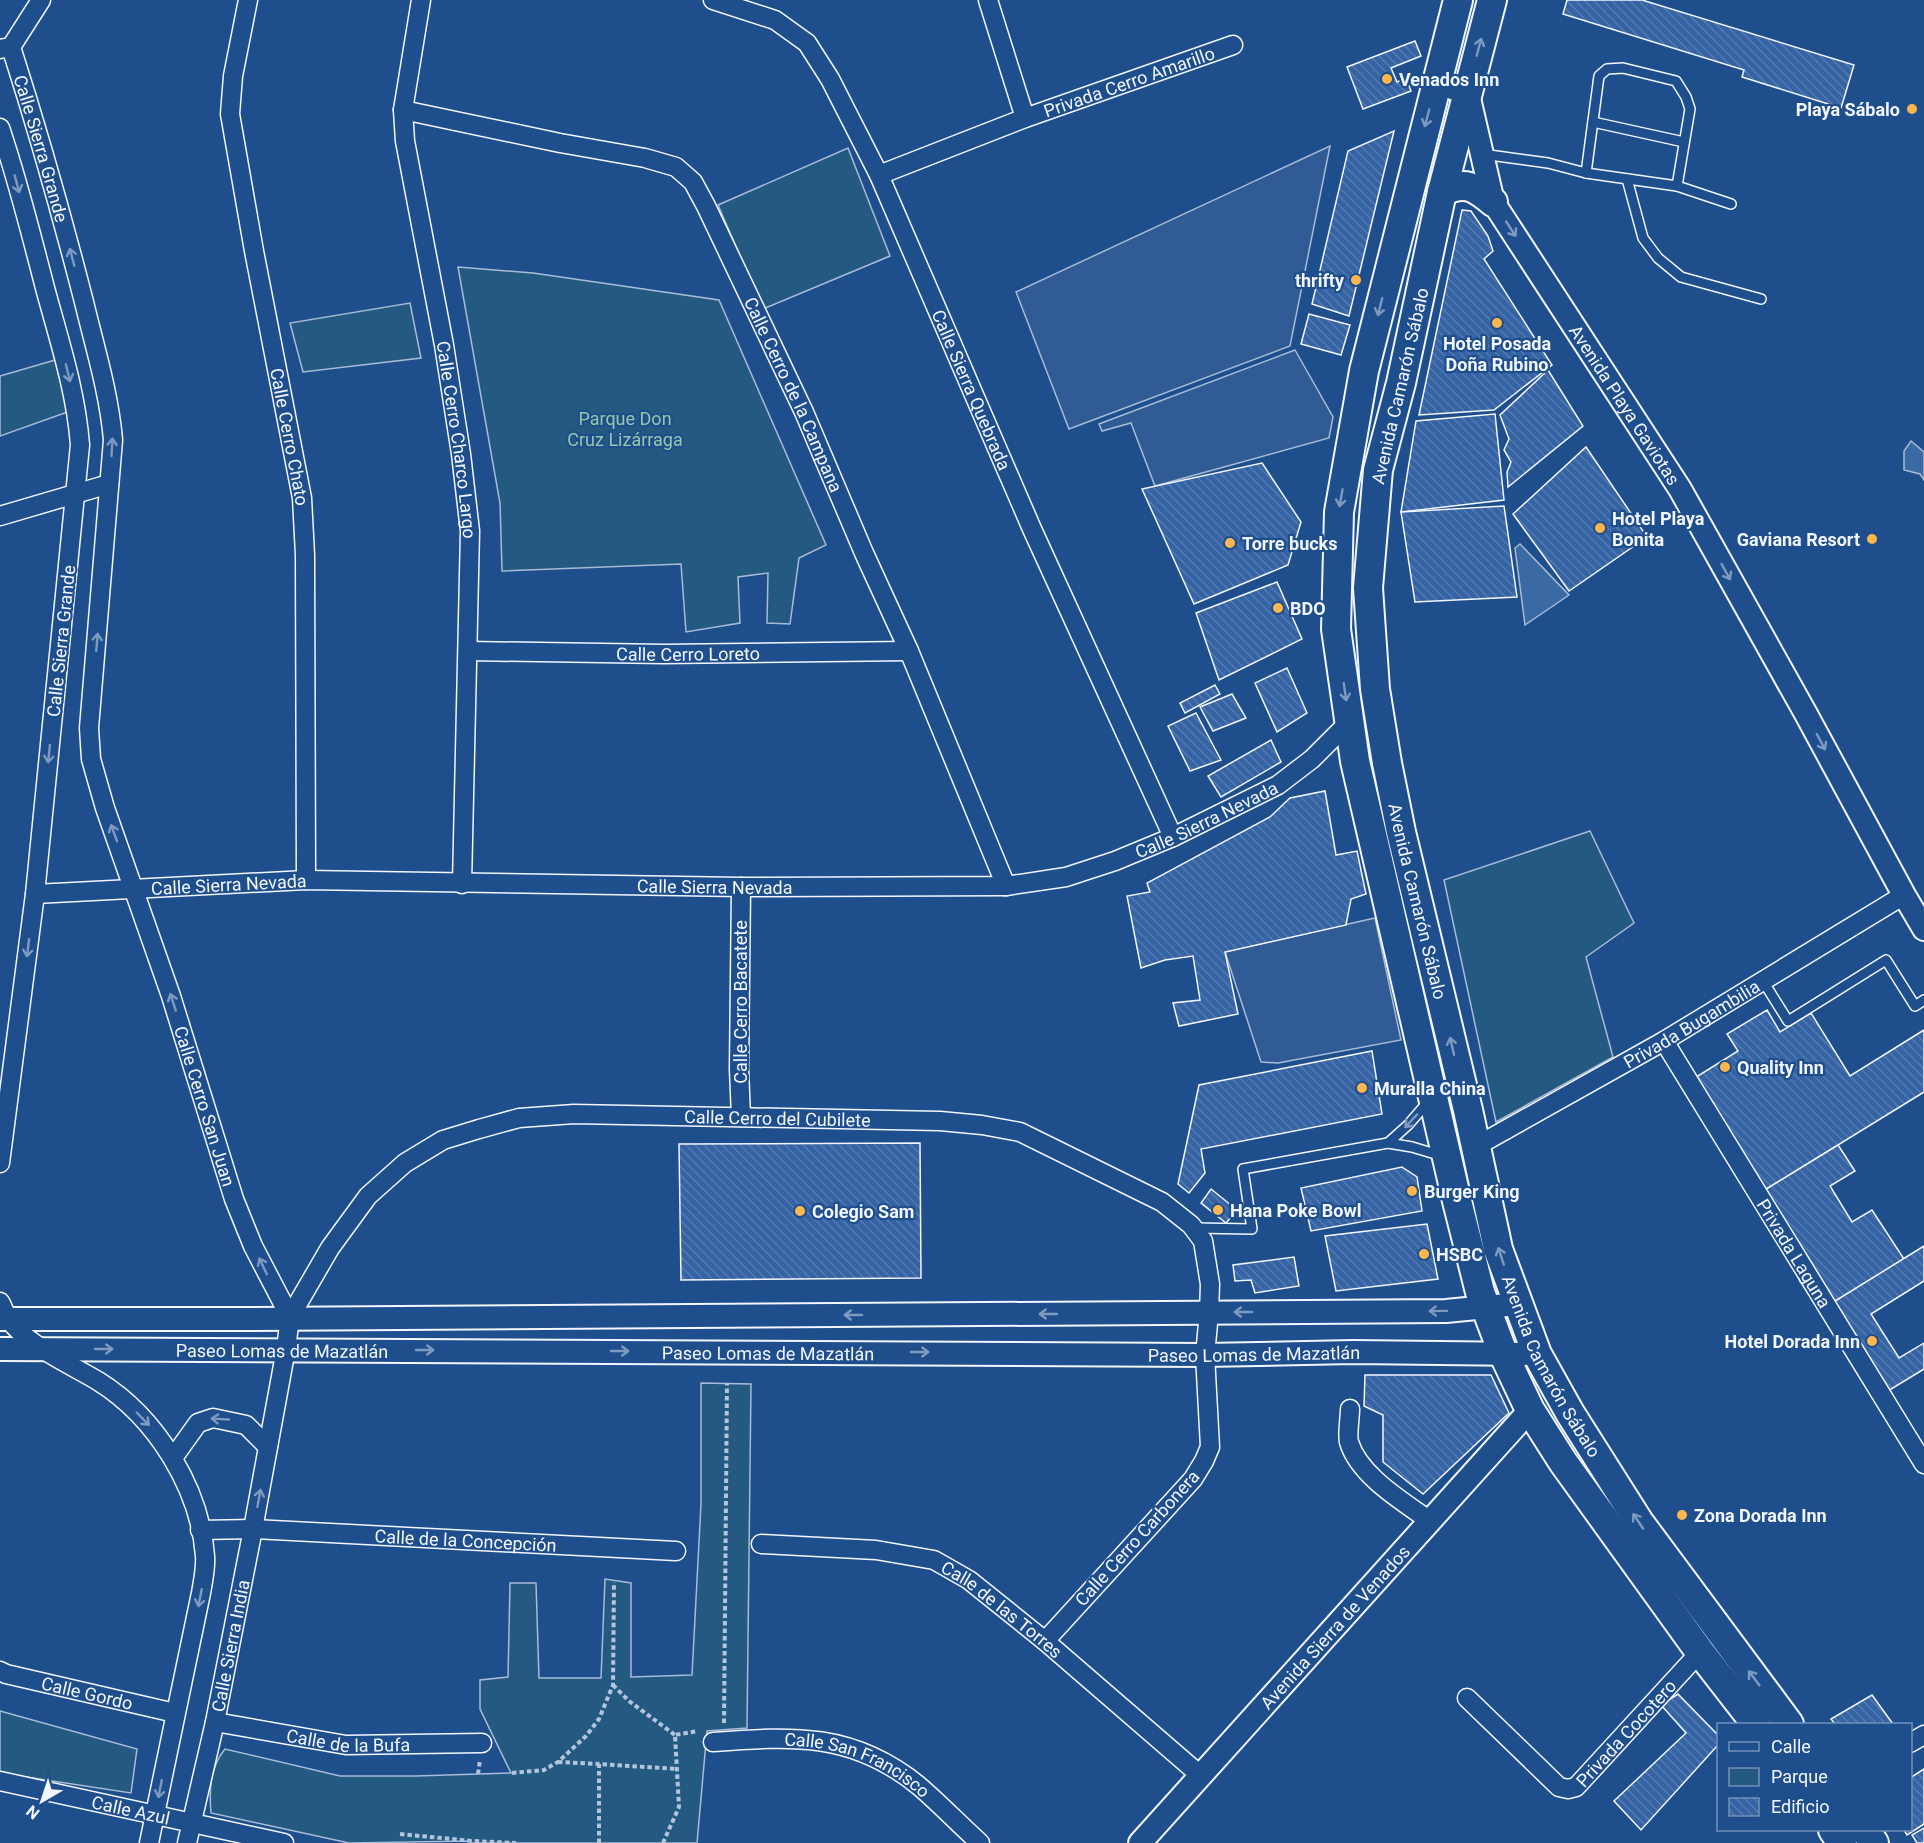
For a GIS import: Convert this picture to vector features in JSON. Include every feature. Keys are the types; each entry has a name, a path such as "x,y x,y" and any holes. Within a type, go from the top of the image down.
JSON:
{"main road":[{"name":"Avenida Camarón Sábalo","path":"1458,0 1364,371 1339,512 1336,629 1350,721 1365,808 1447,1158 1485,1307 1503,1353 1530,1410 1563,1462 1700,1652 1754,1723"},
{"name":"Avenida Camarón Sábalo","path":"1492,0 1442,192 1401,383 1378,470 1368,588 1375,689 1387,763 1498,1249 1537,1354 1570,1413 1639,1522 1789,1723"},
{"path":"1442,192 1453,186 1465,185 1477,189 1493,202"}],"street":[{"path":"6,48 41,0"},
{"name":"Calle Cerro Chato","path":"248,0 233,76 230,114 302,498 305,555 306,880"},
{"name":"Calle Cerro Charco Largo","path":"421,0 403,110 405,141 444,345 470,531 462,884"},
{"name":"Calle Sierra Quebrada","path":"712,0 744,4 775,20 807,43 830,79 879,175 1032,529 1173,837"},
{"path":"988,0 1025,118"},
{"name":"Privada Cerro Amarillo","path":"879,175 1025,118 1233,45"},
{"name":"Calle Sierra Grande","path":"6,48 29,104 75,267 110,406 113,440 90,738 92,759 102,799 134,888"},
{"path":"1437,82 1468,94"},
{"name":"Avenida Playa Gaviotas","path":"1468,94 1493,202 1680,489 1924,929"},
{"name":"Calle Cerro de la Campana","path":"403,110 538,139 645,158 676,167 693,182 804,412 909,651 1006,886"},
{"name":"Calle Sierra Grande","path":"0,128 14,172 77,412 80,445 35,894 0,1162"},
{"path":"0,516 109,484"},
{"name":"Calle Cerro Loreto","path":"468,651 664,654 909,651"},
{"name":"Calle Sierra Nevada","path":"35,894 306,880 741,887 1006,886 1066,877 1115,861 1173,837 1278,785 1312,759 1350,721"},
{"name":"Calle Cerro Bacatete","path":"741,887 739,1069 741,1117"},
{"name":"Calle Cerro San Juan","path":"134,888 171,996 234,1199 253,1246 290,1317"},
{"name":"Privada Bugambilia","path":"1475,1147 1664,1041 1904,895"},
{"name":"Privada Laguna","path":"1664,1041 1924,1464"},
{"name":"Calle Cerro del Cubilete","path":"290,1317 330,1248 368,1196 405,1163 443,1140 519,1118 574,1114 940,1121 1020,1132 1162,1202 1193,1228 1203,1240 1210,1284 1204,1355"},
{"name":"Paseo Lomas de Mazatlán","path":"3,1313 290,1317 1209,1313 1446,1311 1517,1304"},
{"path":"3,1313 27,1337 127,1402 152,1429 173,1458 190,1497 200,1530 205,1558 201,1593 149,1843"},
{"name":"Calle Sierra India","path":"187,1843 215,1722 253,1529 290,1317"},
{"name":"Paseo Lomas de Mazatlán","path":"0,1349 1204,1355 1353,1352 1537,1354"},
{"name":"Calle Cerro Carbonera","path":"1045,1641 1193,1479 1204,1461 1210,1447 1204,1355"},
{"path":"1350,1409 1349,1442 1362,1466 1390,1492 1430,1521"},
{"name":"Avenida Sierra de Venados","path":"1140,1843 1530,1410"},
{"path":"173,1458 198,1424 213,1418 246,1425 268,1447"},
{"path":"200,1530 253,1529"},
{"name":"Calle de la Concepción","path":"253,1529 676,1551"},
{"name":"Calle de las Torres","path":"761,1544 876,1550 934,1560 969,1580 1045,1641 1200,1775"},
{"name":"Privada Cocotero","path":"1467,1698 1559,1787 1568,1789 1576,1787 1700,1652"},
{"name":"Calle Gordo","path":"0,1671 175,1713"},
{"name":"Calle de la Bufa","path":"215,1722 346,1744 482,1743"},
{"name":"Calle San Francisco","path":"710,1733 828,1742 850,1748 890,1766 919,1786 980,1843"},
{"name":"Calle Azul","path":"0,1781 284,1843"}],"lane":[{"path":"1586,173 1599,76 1607,69 1623,68 1676,81 1686,97 1690,109 1677,186"},
{"path":"1593,123 1684,142"},
{"path":"1482,154 1548,163 1586,173 1677,186 1731,204"},
{"path":"1627,179 1643,238 1658,258 1681,277 1761,299"},
{"path":"1763,981 1788,1021 1886,960 1915,1006 1924,1000"},
{"path":"1388,1143 1408,1125 1433,1096"},
{"path":"1193,1228 1252,1229 1244,1169 1388,1143 1412,1147 1447,1158"}],"path":[{"path":"613,1685 629,1701 675,1735 710,1733 724,1725 727,1383"},
{"path":"512,1773 544,1770 558,1762 586,1737 599,1719 613,1685 614,1582"},
{"path":"663,1843 679,1807 675,1735"},
{"path":"558,1762 677,1769"},
{"path":"599,1764 599,1843"},
{"path":"400,1834 516,1843"}],"green space":[{"path":"848,148 890,256 763,309 718,205"},
{"name":"Parque Don Cruz Lizárraga","path":"458,267 533,273 719,300 826,545 799,558 790,624 767,623 768,573 738,577 740,623 686,632 681,564 502,571 500,503"},
{"path":"410,303 421,358 303,372 290,323"},
{"path":"62,358 76,409 0,436 0,376"},
{"path":"1590,831 1634,923 1586,957 1613,1057 1496,1122 1444,880"},
{"path":"701,1383 751,1384 747,1728 707,1731 697,1843 471,1843 471,1841 349,1843 211,1813 210,1796 213,1771 225,1749 340,1776 511,1773 480,1709 480,1680 508,1677 510,1583 536,1583 539,1678 601,1678 605,1579 631,1583 631,1677 692,1675 701,1504"},
{"path":"0,1711 137,1749 131,1793 0,1773"}],"shaded area":[{"path":"1330,146 1290,346 1069,429 1016,292"},
{"path":"1295,350 1333,417 1329,438 1155,486 1131,423 1102,431 1099,424"},
{"path":"1911,441 1924,452 1924,480 1920,474 1904,470 1904,451"},
{"path":"1520,544 1569,595 1525,625 1515,548"},
{"path":"1375,918 1401,1040 1278,1063 1261,1062 1225,952"}],"building":[{"path":"1567,0 1642,0 1854,65 1841,108 1742,77 1744,70 1563,14"},
{"path":"1415,41 1421,56 1391,68 1397,82 1406,78 1411,91 1363,109 1347,67"},
{"path":"1394,131 1349,316 1312,304 1348,151"},
{"path":"1462,210 1471,211 1488,236 1493,251 1484,259 1552,365 1494,410 1419,415"},
{"path":"1309,314 1350,325 1341,355 1301,344"},
{"path":"1548,370 1583,426 1508,487 1507,472 1511,462 1504,450 1509,439 1500,415"},
{"path":"1495,414 1504,500 1401,512 1416,421"},
{"path":"1586,447 1647,537 1569,591 1513,514"},
{"name":"Torre bucks","path":"1262,463 1301,522 1288,565 1194,604 1142,489"},
{"path":"1504,506 1517,597 1415,602 1401,512"},
{"path":"1277,582 1302,639 1219,680 1196,613"},
{"path":"1287,668 1307,713 1277,732 1255,683"},
{"path":"1215,685 1220,694 1185,713 1180,703"},
{"path":"1232,694 1246,718 1213,731 1200,707"},
{"path":"1196,713 1221,760 1190,771 1168,726"},
{"path":"1271,740 1281,762 1221,797 1208,776"},
{"path":"1325,791 1336,855 1357,851 1366,894 1351,899 1346,925 1225,952 1238,1014 1179,1026 1173,1003 1200,1000 1193,956 1165,960 1141,968 1127,896 1150,892 1147,883 1270,817 1290,798"},
{"path":"1767,1010 1780,1032 1811,1013 1850,1076 1924,1030 1924,1092 1763,1191 1693,1079 1738,1051 1727,1034"},
{"path":"1372,1051 1382,1114 1201,1149 1205,1173 1189,1193 1178,1184 1199,1085"},
{"name":"Colegio Sam","path":"920,1143 921,1278 681,1280 679,1144"},
{"path":"1838,1145 1855,1171 1830,1186 1852,1222 1872,1210 1904,1259 1832,1303 1763,1191"},
{"path":"1402,1167 1417,1177 1422,1211 1311,1231 1301,1188"},
{"path":"1211,1189 1237,1210 1226,1223 1201,1203"},
{"path":"1427,1224 1438,1279 1336,1291 1325,1236"},
{"path":"1924,1246 1924,1281 1871,1314 1899,1358 1924,1343 1924,1369 1888,1391 1832,1303"},
{"path":"1294,1257 1299,1286 1255,1293 1251,1280 1235,1281 1233,1265"},
{"path":"1365,1375 1491,1375 1509,1413 1423,1494 1383,1462 1383,1415 1364,1406"},
{"path":"1678,1694 1717,1734 1717,1746 1641,1830 1614,1801 1686,1733 1661,1705"},
{"path":"1872,1695 1892,1723 1834,1723 1831,1719"},
{"path":"1924,1769 1924,1824 1907,1835 1905,1831 1912,1831 1912,1777"},
{"path":"1924,1828 1924,1843 1917,1843 1912,1835"}],"place":[{"name":"Venados Inn","path":"1387,79"},
{"name":"Playa Sábalo","path":"1912,109"},
{"name":"thrifty","path":"1356,280"},
{"name":"Hotel Posada Doña Rubino","path":"1497,323"},
{"name":"Hotel Playa Bonita","path":"1600,528"},
{"name":"Gaviana Resort","path":"1872,539"},
{"name":"Torre bucks","path":"1230,543"},
{"name":"BDO","path":"1278,608"},
{"name":"Quality Inn","path":"1725,1067"},
{"name":"Muralla China","path":"1362,1088"},
{"name":"Burger King","path":"1412,1191"},
{"name":"Hana Poke Bowl","path":"1218,1210"},
{"name":"Colegio Sam","path":"800,1211"},
{"name":"HSBC","path":"1424,1254"},
{"name":"Hotel Dorada Inn","path":"1872,1341"},
{"name":"Zona Dorada Inn","path":"1682,1515"}]}
